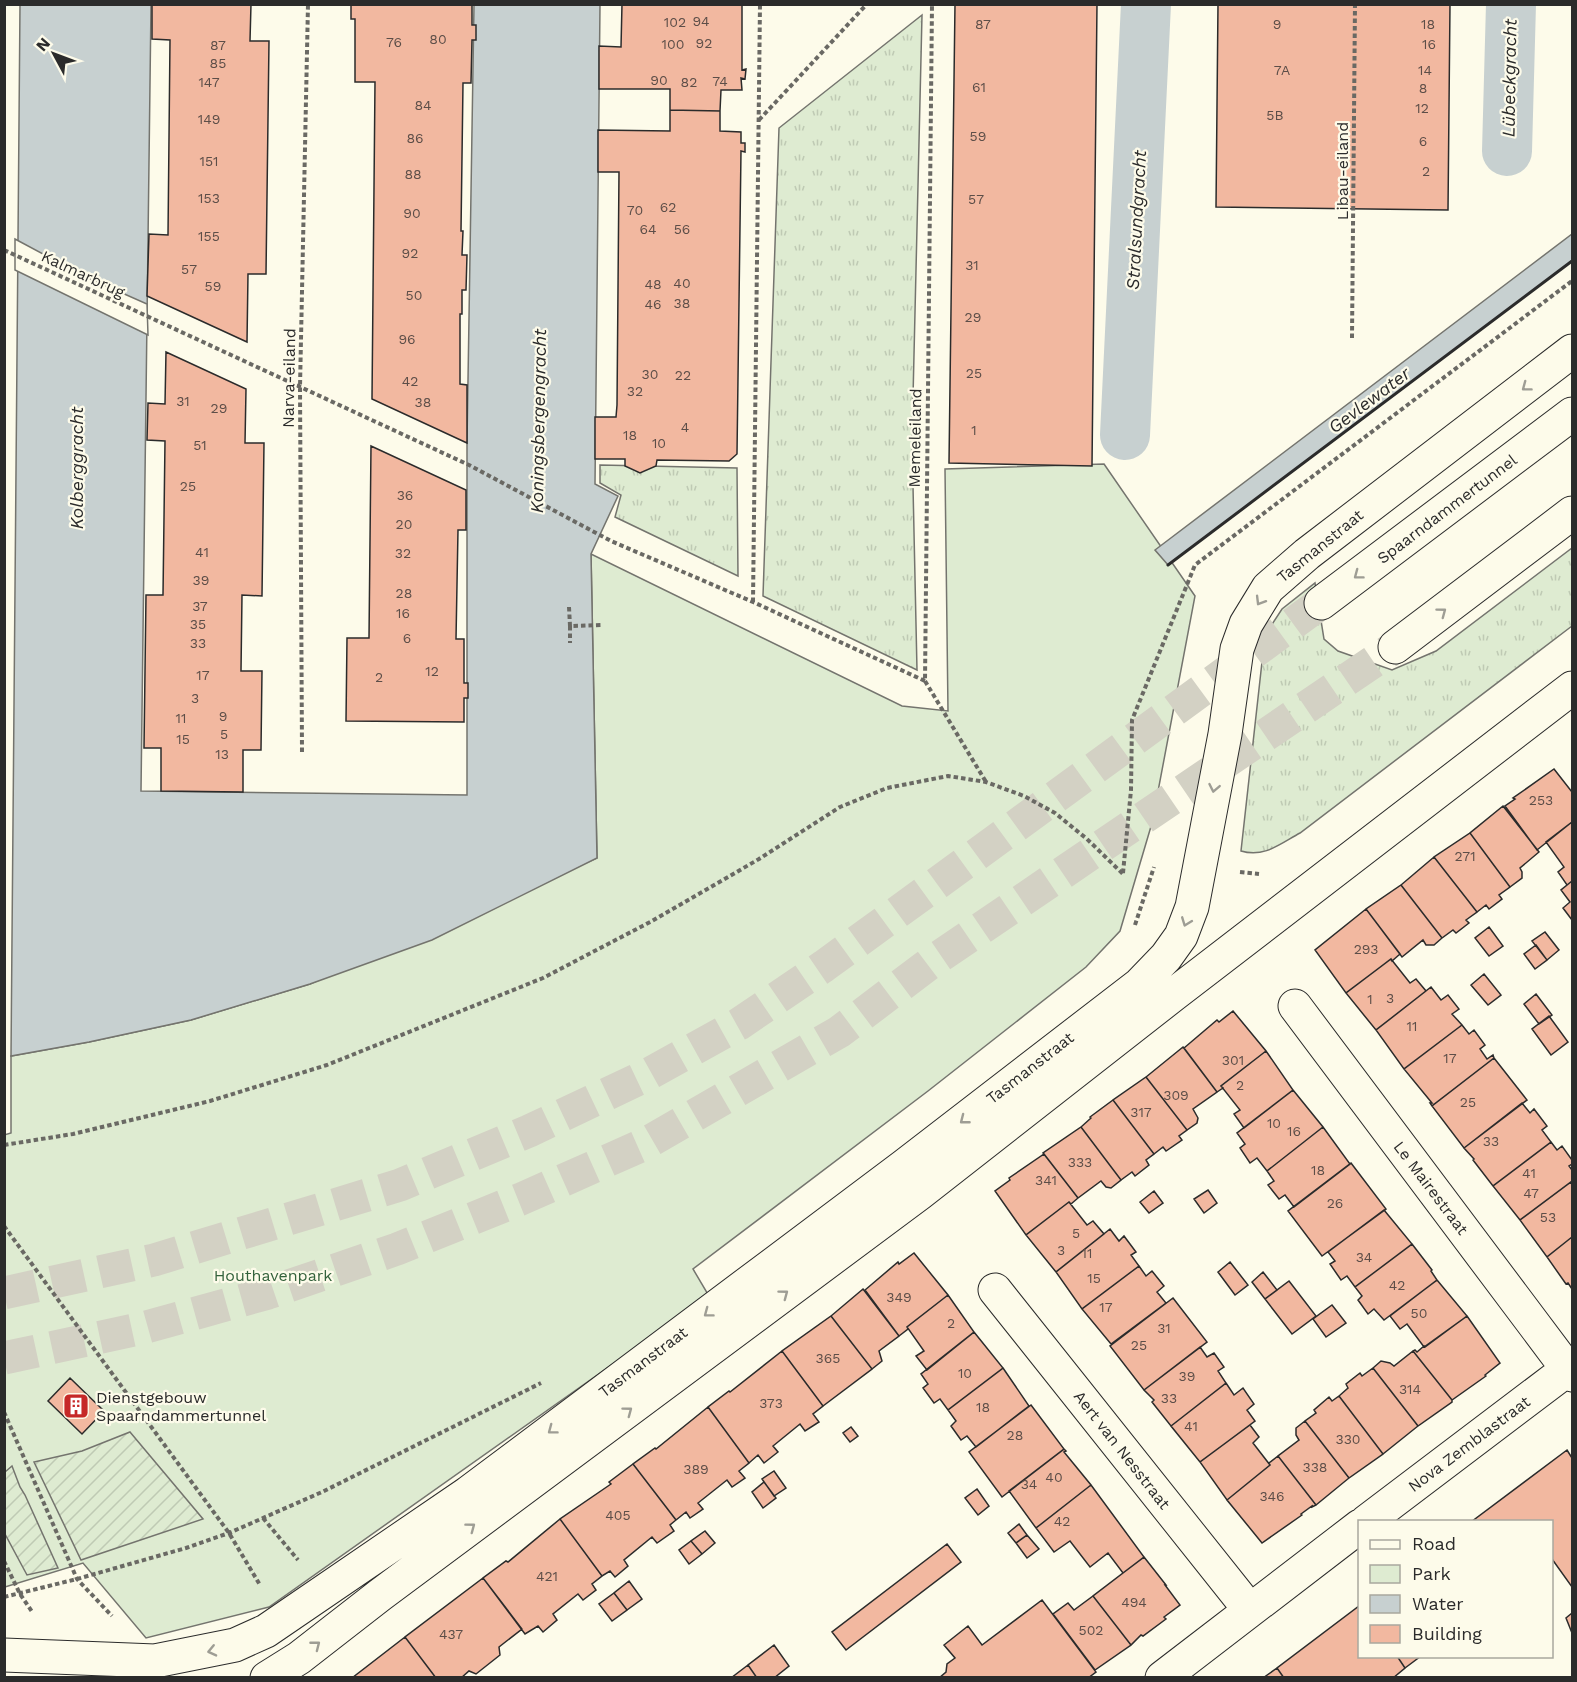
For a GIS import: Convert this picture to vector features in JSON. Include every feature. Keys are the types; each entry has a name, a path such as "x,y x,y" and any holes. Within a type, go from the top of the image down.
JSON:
{"main road":[{"name":"Tasmanstraat","path":"4,1655 162,1669 235,1645 266,1631 468,1493 894,1174 1140,984 1181,936 1192,907 1225,734 1237,649 1246,624 1268,588 1307,554 1572,351"},
{"name":"Spaarndammertunnel","path":"1321,603 1572,414"},
{"path":"1395,647 1572,513"},
{"name":"Tasmanstraat","path":"270,1677 299,1658 380,1595 920,1193 1173,995 1572,691"},
{"name":"Le Mairestraat","path":"1294,1006 1571,1371"},
{"name":"Aert van Nesstraat","path":"995,1290 1249,1609"},
{"name":"Nova Zemblastraat","path":"1367,1520 1571,1371"},
{"path":"1162,1677 1358,1527"},
{"path":"266,1631 270,1677"}],"path":[{"name":"Narva-eiland","path":"302,752 300,387 308,4"},
{"path":"760,4 753,602 925,681 986,782"},
{"path":"758,120 867,4"},
{"name":"Memeleiland","path":"925,681 932,4"},
{"name":"Libau-eiland","path":"1352,338 1355,4"},
{"name":"Kalmarbrug","path":"6,251 469,465 611,541 753,602"},
{"path":"569,608 570,643"},
{"path":"570,626 602,625"},
{"path":"4,1145 73,1134 210,1101 327,1065 543,978 662,916 759,859 840,807 887,788 948,776 986,782 1024,796 1054,813 1087,839 1123,874"},
{"path":"1133,930 1156,862"},
{"path":"4,1226 229,1533 266,1595 266,1631"},
{"path":"4,1597 186,1548 229,1533 333,1487 545,1381"},
{"path":"4,1412 77,1579"}],"green space":[{"path":"922,15 912,440 917,670 763,596 779,128"},
{"name":"Houthavenpark","path":"1104,464 1195,596 1152,823 1120,931 1086,967 928,1091 693,1269 709,1296 269,1607 146,1638 83,1563 5,1587 4,1135 11,1133 11,1056 191,1020 310,984 597,858 591,554 902,706 948,711 945,469"},
{"path":"600,465 737,468 738,576 615,517 621,495 600,483"},
{"path":"1572,548 1572,626 1300,833 1265,851 1249,853 1241,851 1265,635 1282,609 1315,583 1324,639 1338,651 1392,670 1436,651"},
{"path":"130,1432 203,1519 81,1560 34,1462 82,1451"},
{"path":"12,1466 58,1568 27,1575 5,1534 5,1472"}],"water":[{"path":"20,5 151,5 141,791 467,795 467,443 474,5 600,5 595,484 618,496 591,554 597,858 432,940 310,984 191,1020 11,1056"},
{"name":"Gevlewater","path":"1572,234 1572,261 1168,565 1155,550"}],"pier":[{"path":"15,239 86,277 147,304 148,335 15,270"}],"building":[{"path":"152,4 251,4 250,41 269,41 266,274 248,274 247,342 147,296 149,234 168,235 170,40 152,39"},
{"path":"351,4 472,4 472,25 476,25 476,40 472,40 471,83 463,83 461,231 463,231 462,255 467,255 466,290 462,290 462,314 460,314 460,384 467,385 467,443 372,399 375,82 355,82 355,19 351,19"},
{"path":"622,4 742,4 742,70 746,69 745,79 741,78 742,90 721,90 720,111 670,110 670,89 599,89 599,46 621,47"},
{"path":"955,4 1097,4 1092,466 949,463"},
{"path":"1218,4 1450,4 1448,210 1216,207"},
{"path":"670,110 720,111 720,131 741,132 741,143 745,143 745,152 741,151 737,454 729,461 657,460 656,466 640,473 625,466 625,459 595,459 595,417 616,417 617,405 619,172 598,172 598,130 670,131"},
{"path":"166,352 246,389 245,443 264,443 262,596 242,595 241,671 262,671 261,750 243,750 243,792 161,791 161,748 144,748 146,595 163,595 165,441 147,440 148,403 165,404"},
{"path":"371,446 466,490 466,530 458,530 456,639 464,639 464,683 468,683 468,698 464,698 464,722 346,721 347,638 369,638"},
{"path":"1554,769 1572,792 1572,822 1537,850 1505,806"},
{"path":"1503,806 1539,852 1520,868 1522,878 1510,887 1470,833"},
{"path":"1572,822 1572,881 1567,885 1558,872 1564,867 1546,842"},
{"path":"1470,833 1510,887 1499,895 1502,899 1489,909 1486,905 1477,912 1434,857"},
{"path":"1434,857 1477,912 1466,920 1469,923 1456,933 1453,930 1442,938 1401,885"},
{"path":"1572,881 1572,920 1563,908 1570,902 1561,890"},
{"path":"1401,885 1442,938 1434,945 1426,945 1423,940 1402,957 1366,909"},
{"path":"1366,909 1400,954 1346,993 1315,950"},
{"path":"1489,927 1503,946 1489,956 1475,938"},
{"path":"1545,932 1559,950 1547,960 1532,941"},
{"path":"1536,945 1547,960 1535,969 1524,954"},
{"path":"1391,959 1410,983 1416,979 1426,991 1376,1030 1346,993"},
{"path":"1484,974 1501,995 1488,1005 1471,985"},
{"path":"1431,987 1441,1000 1448,995 1459,1009 1452,1014 1462,1025 1404,1069 1376,1030"},
{"path":"1536,994 1552,1015 1539,1024 1524,1004"},
{"path":"1233,1011 1266,1051 1221,1086 1223,1088 1217,1092 1184,1048 1217,1020 1219,1022"},
{"path":"1549,1016 1568,1042 1551,1055 1532,1029"},
{"path":"1462,1025 1469,1034 1474,1030 1485,1045 1480,1049 1487,1059 1493,1055 1494,1058 1432,1106 1430,1103 1432,1103 1404,1069"},
{"path":"1183,1047 1217,1092 1193,1109 1198,1118 1197,1123 1187,1130 1146,1077"},
{"path":"1266,1051 1293,1090 1244,1128 1234,1114 1240,1110 1221,1086"},
{"path":"1494,1058 1527,1100 1464,1148 1432,1106"},
{"path":"1146,1077 1187,1130 1179,1136 1182,1140 1166,1151 1163,1147 1154,1154 1113,1100"},
{"path":"1293,1090 1323,1127 1267,1171 1257,1158 1250,1163 1240,1148 1245,1144 1237,1133"},
{"path":"1113,1100 1154,1154 1146,1160 1149,1165 1135,1176 1132,1172 1121,1180 1081,1127 1090,1117"},
{"path":"1522,1103 1530,1113 1534,1109 1547,1126 1542,1130 1551,1142 1493,1186 1464,1148"},
{"path":"1081,1127 1121,1180 1111,1188 1106,1187 1101,1181 1078,1198 1043,1153"},
{"path":"1323,1127 1350,1164 1294,1207 1285,1195 1279,1199 1268,1185 1274,1181 1267,1171"},
{"path":"1551,1142 1557,1150 1562,1146 1572,1160 1569,1166 1572,1170 1572,1181 1520,1220 1493,1186"},
{"path":"1044,1154 1078,1198 1071,1204 1069,1202 1026,1235 995,1191 1010,1180 1009,1178"},
{"path":"1351,1163 1386,1209 1322,1256 1288,1211"},
{"path":"1571,1182 1572,1237 1547,1257 1520,1220"},
{"path":"1208,1190 1217,1203 1204,1213 1194,1199"},
{"path":"1154,1191 1163,1203 1149,1213 1140,1202"},
{"path":"1069,1202 1087,1225 1093,1221 1104,1234 1056,1272 1026,1235"},
{"path":"1384,1210 1412,1244 1355,1287 1347,1276 1341,1280 1330,1264 1335,1261 1328,1252"},
{"path":"1110,1229 1119,1241 1124,1236 1136,1252 1131,1255 1139,1266 1082,1309 1056,1272"},
{"path":"1572,1237 1572,1289 1547,1257"},
{"path":"1412,1244 1437,1280 1384,1320 1374,1309 1368,1314 1358,1300 1362,1296 1355,1287"},
{"path":"914,1253 948,1295 899,1336 865,1290 898,1262 899,1264"},
{"path":"1230,1262 1248,1285 1235,1295 1218,1272"},
{"path":"1139,1266 1146,1276 1152,1271 1164,1286 1157,1292 1166,1303 1111,1344 1082,1309"},
{"path":"1263,1272 1277,1290 1265,1299 1252,1282"},
{"path":"1437,1280 1467,1316 1424,1347 1407,1324 1400,1329 1390,1316"},
{"path":"1289,1281 1316,1316 1292,1334 1265,1299"},
{"path":"863,1289 899,1336 879,1351 882,1361 872,1369 831,1316"},
{"path":"948,1295 974,1332 927,1370 916,1356 924,1351 907,1327"},
{"path":"1173,1298 1207,1342 1144,1390 1110,1346"},
{"path":"1332,1305 1346,1323 1326,1337 1313,1319"},
{"path":"831,1316 872,1369 823,1406 782,1351"},
{"path":"1467,1316 1500,1363 1452,1400 1413,1351 1417,1352 1425,1347"},
{"path":"974,1332 1003,1368 948,1410 940,1399 934,1403 923,1388 928,1384 921,1374"},
{"path":"1200,1347 1207,1357 1214,1353 1224,1367 1218,1371 1226,1383 1171,1426 1152,1402 1154,1400 1144,1390"},
{"path":"782,1351 823,1406 813,1414 819,1422 805,1431 800,1424 773,1446 778,1452 764,1463 758,1455 749,1463 708,1407"},
{"path":"1413,1351 1452,1400 1418,1426 1373,1368 1381,1361 1394,1366"},
{"path":"1003,1368 1029,1406 976,1447 967,1436 961,1440 951,1426 956,1421 948,1410"},
{"path":"1373,1368 1418,1426 1383,1454 1339,1396 1348,1388 1346,1384 1360,1373 1362,1376"},
{"name":"Dienstgebouw Spaarndammertunnel","path":"70,1378 104,1411 82,1434 48,1401"},
{"path":"1226,1383 1234,1395 1243,1388 1254,1404 1247,1410 1255,1421 1200,1462 1171,1426"},
{"path":"1339,1396 1383,1454 1349,1478 1305,1421 1316,1413 1314,1410 1329,1397 1332,1401"},
{"path":"1031,1405 1064,1449 1002,1497 969,1452"},
{"path":"708,1407 749,1463 739,1471 745,1478 732,1487 727,1480 698,1503 703,1509 690,1518 686,1512 676,1520 633,1464 656,1449"},
{"path":"1305,1421 1349,1478 1316,1505 1278,1456 1299,1440 1296,1428"},
{"path":"1250,1425 1259,1437 1253,1443 1270,1465 1227,1500 1200,1462"},
{"path":"851,1427 858,1436 850,1442 843,1433"},
{"path":"1064,1449 1066,1451 1064,1452 1091,1485 1036,1528 1009,1491"},
{"path":"1567,1450 1572,1458 1572,1587 1553,1560 1553,1520 1474,1520"},
{"path":"1278,1456 1316,1505 1262,1543 1227,1500"},
{"path":"633,1464 676,1520 670,1525 674,1531 657,1543 652,1537 624,1560 628,1566 615,1577 610,1571 602,1576 560,1519 611,1484 609,1482"},
{"path":"774,1471 786,1488 774,1496 762,1479"},
{"path":"764,1482 776,1498 763,1508 752,1492"},
{"path":"1091,1485 1144,1557 1123,1573 1108,1553 1090,1567 1070,1541 1054,1552 1036,1528"},
{"path":"977,1489 989,1506 978,1515 965,1498"},
{"path":"560,1519 602,1576 592,1584 596,1590 583,1600 578,1594 553,1614 557,1620 543,1632 538,1626 525,1634 483,1578 506,1561 508,1562"},
{"path":"1019,1524 1027,1535 1016,1543 1008,1533"},
{"path":"705,1531 715,1543 702,1554 691,1541"},
{"path":"1027,1535 1039,1549 1027,1558 1016,1543"},
{"path":"691,1541 702,1554 689,1564 679,1550"},
{"path":"947,1544 961,1562 846,1650 832,1632"},
{"path":"1144,1557 1180,1605 1164,1617 1166,1619 1143,1636 1141,1635 1131,1645 1093,1596"},
{"path":"483,1578 522,1629 499,1647 500,1655 476,1674 469,1671 461,1678 436,1678 405,1637"},
{"path":"629,1581 642,1599 627,1610 614,1593"},
{"path":"614,1593 627,1610 612,1621 599,1604"},
{"path":"1093,1596 1131,1645 1095,1670 1053,1614 1068,1603 1074,1610"},
{"path":"1042,1600 1096,1672 1088,1678 939,1678 946,1672 947,1664 955,1658 944,1645 968,1626 982,1645"},
{"path":"1358,1607 1358,1658 1398,1658 1405,1668 1393,1678 1284,1678 1277,1668"},
{"path":"1572,1613 1572,1633 1566,1618"},
{"path":"405,1637 436,1678 352,1678"},
{"path":"774,1645 789,1666 774,1678 757,1678 748,1665"},
{"path":"1398,1658 1418,1658 1405,1668"},
{"path":"748,1665 757,1678 731,1678"},
{"path":"1277,1668 1284,1678 1263,1678"}],"waterway":[{"name":"Stralsundgracht","path":"1125,435 1146,4"},
{"name":"Lübeckgracht","path":"1507,151 1511,4"}],"tunnel":[{"path":"4,1293 154,1260 400,1185 529,1131 645,1076 739,1024 824,966 1321,603"},
{"path":"4,1358 143,1328 268,1293 397,1249 521,1199 645,1144 839,1032 933,961 1395,647"}],"wall":[{"path":"1168,565 1572,261"}],"place":[{"name":"Dienstgebouw Spaarndammertunnel","path":"76,1406"}],"water label":[{"name":"Koningsbergengracht","path":"538,421"},
{"name":"Kolberggracht","path":"76,468"}]}
